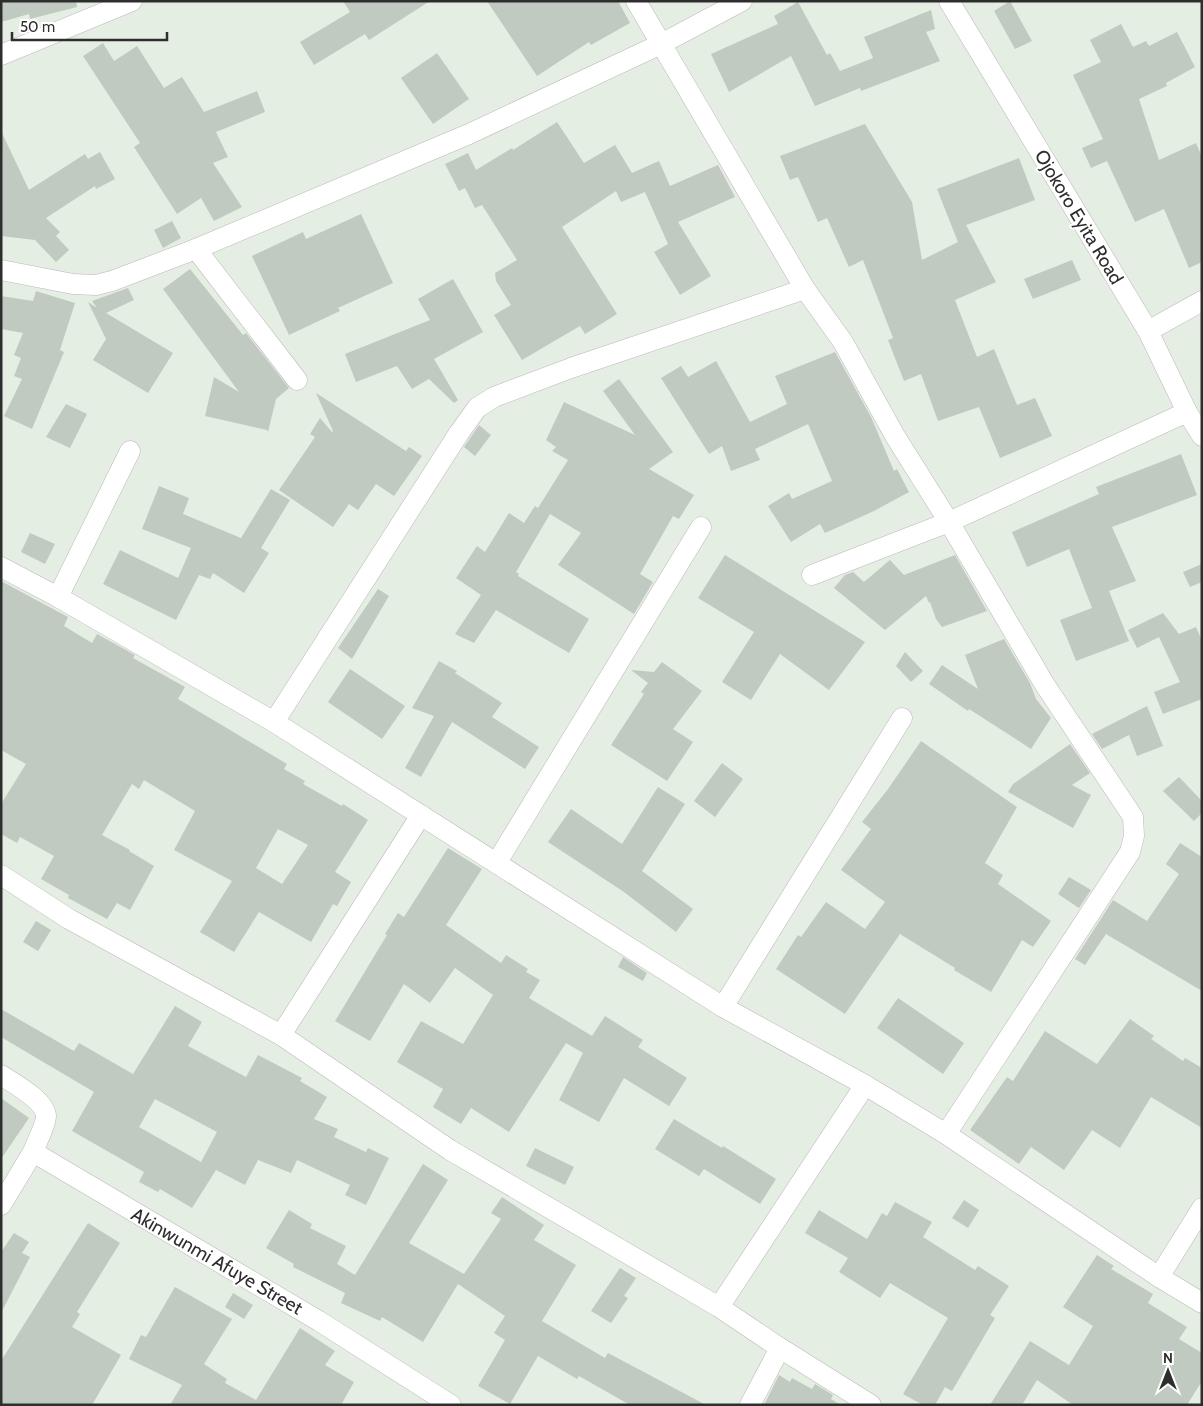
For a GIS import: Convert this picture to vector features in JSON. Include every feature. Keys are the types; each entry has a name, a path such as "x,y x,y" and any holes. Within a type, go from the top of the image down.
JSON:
{"street":[{"path":"1,54 132,1"},
{"path":"636,1 805,289 843,342 895,436 949,522 1045,685 1133,817 1134,836 1130,852 946,1134"},
{"path":"1,270 73,284 96,286 112,281 196,249 469,134 661,44 742,1"},
{"name":"Ojokoro Eyita Road","path":"949,1 1148,331 1187,412 1202,436"},
{"path":"196,249 298,380"},
{"path":"274,722 459,433 477,408 494,397 571,368 805,289"},
{"path":"1148,331 1202,301"},
{"path":"812,575 949,522 1187,412"},
{"path":"58,597 130,451"},
{"path":"497,862 701,527"},
{"path":"1,567 58,597 274,722 724,1007 865,1085 946,1134 1159,1277 1202,1303"},
{"path":"724,1007 902,718"},
{"path":"281,1035 420,815"},
{"path":"1,875 69,919 281,1035 450,1150 719,1307 871,1405"},
{"path":"1,1075 36,1099 44,1108 46,1117 33,1152 1,1205"},
{"path":"719,1307 865,1085"},
{"name":"Akinwunmi Afuye Street","path":"33,1152 319,1321 452,1405"},
{"path":"1159,1277 1202,1208"},
{"path":"750,1405 780,1348"}],"building":[{"path":"1,1 76,1 77,7 30,19 29,14 1,22"},
{"path":"343,1 430,1 369,40 365,34 314,65 300,42 350,12"},
{"path":"487,1 618,1 630,23 591,45 589,42 537,76"},
{"path":"1010,1 1032,41 1015,49 994,11"},
{"path":"798,2 827,55 830,53 840,71 873,58 864,37 931,10 935,29 926,32 940,61 861,91 860,88 815,106 791,56 729,92 711,54 778,24 774,16"},
{"path":"1121,24 1133,47 1146,41 1149,46 1177,32 1195,67 1166,83 1167,86 1139,99 1159,160 1196,143 1202,157 1202,262 1189,268 1164,209 1135,222 1107,161 1091,168 1082,148 1103,139 1073,75 1101,62 1090,40"},
{"path":"103,43 114,61 137,46 164,88 182,77 204,112 257,91 265,112 216,132 228,157 213,163 242,207 214,221 201,198 177,214 134,147 140,143 83,56"},
{"path":"437,53 469,99 433,124 401,78"},
{"path":"557,122 584,163 615,145 632,173 659,161 670,186 718,165 735,197 678,222 711,276 680,295 654,252 668,244 645,192 621,202 616,191 562,227 617,314 585,334 580,326 522,360 494,315 511,305 496,281 495,273 517,260 482,205 475,208 465,188 459,191 445,164 468,153 476,170 512,148 513,150"},
{"path":"865,124 912,202 922,260 958,242 937,189 1019,158 1035,200 966,225 996,282 955,300 977,357 994,349 1017,405 1035,398 1052,436 1000,458 979,407 938,421 921,374 904,381 888,340 893,338 863,260 849,267 827,218 818,222 798,177 790,180 780,156"},
{"path":"1,131 29,190 85,154 88,159 100,152 115,179 96,189 95,186 46,218 60,232 56,236 69,250 56,262 35,240 1,236"},
{"path":"361,214 393,283 338,308 340,311 289,335 252,256 303,232 306,239"},
{"path":"172,221 181,238 163,248 154,230"},
{"path":"1072,260 1081,280 1033,299 1024,279"},
{"path":"190,269 243,335 246,333 289,388 276,399 268,432 267,430 205,416 214,377 239,392 163,289"},
{"path":"453,279 483,332 434,359 458,400 454,403 429,379 412,389 397,366 356,382 345,354 430,320 418,299"},
{"path":"128,288 134,300 106,313 173,353 148,393 93,360 106,339 88,302 97,308 92,301"},
{"path":"36,291 75,303 60,350 64,352 32,429 4,416 22,379 14,376 21,358 14,355 23,333 1,329 1,296 33,301"},
{"path":"835,352 871,417 894,471 897,469 909,492 874,511 825,533 820,524 791,542 768,506 789,493 792,499 832,481 808,424 755,449 760,460 731,471 722,446 709,454 661,378 681,366 688,377 716,361 750,422 787,404 775,376"},
{"path":"619,379 673,452 649,469 694,495 679,519 673,516 640,574 653,582 634,614 558,565 581,533 550,514 516,572 519,574 518,576 589,619 569,653 496,610 474,643 455,634 481,595 456,578 477,546 485,552 509,513 524,523 535,506 538,508 568,460 552,451 556,447 546,440 564,402 635,435 603,391"},
{"path":"316,393 406,451 409,447 422,456 394,496 376,484 358,510 349,504 333,527 279,490 315,437 310,434 320,418 333,431"},
{"path":"66,404 87,414 70,448 46,437"},
{"path":"479,425 491,435 475,456 464,447"},
{"path":"1181,454 1197,495 1112,527 1136,581 1109,591 1129,641 1076,661 1060,620 1092,608 1069,549 1027,567 1012,532 1099,494 1096,487"},
{"path":"159,486 189,498 183,514 241,538 271,489 290,500 261,548 269,553 244,593 213,573 210,579 199,575 176,620 103,584 120,550 178,578 191,548 142,529"},
{"path":"30,533 55,544 45,564 21,552"},
{"path":"725,555 865,642 829,690 780,654 751,700 722,682 754,632 698,598"},
{"path":"955,555 987,611 942,627 936,619 926,596 885,630 834,588 845,575 853,572 864,582 890,560 904,575"},
{"path":"1202,564 1202,582 1190,587 1183,572"},
{"path":"1,581 68,617 64,626 92,643 97,634 135,655 133,658 185,687 178,699 287,764 284,769 305,781 303,784 342,806 343,804 368,820 335,872 351,882 337,906 333,904 311,942 259,912 234,952 200,932 232,881 174,850 195,811 144,780 139,789 132,784 102,835 154,866 130,910 117,903 107,919 68,898 69,895 41,879 54,856 20,837 17,843 1,834 1,804 26,764 1,750","holes":["278,829 308,845 282,884 256,868"]},
{"path":"378,589 389,596 352,659 338,648"},
{"path":"1163,613 1179,634 1196,627 1202,641 1202,699 1163,714 1154,692 1180,682 1159,637 1137,648 1128,630"},
{"path":"1004,639 1030,683 1036,699 1051,718 1031,749 969,709 968,711 929,684 942,665 978,689 965,655"},
{"path":"905,652 923,671 911,682 896,666"},
{"path":"439,661 457,671 455,673 502,703 492,717 539,747 525,769 452,722 421,777 405,768 434,716 412,708"},
{"path":"662,662 702,691 673,729 693,742 667,781 611,745 644,694 641,692 648,683 631,670 654,672"},
{"path":"350,669 405,706 382,739 328,702"},
{"path":"1147,706 1163,746 1137,756 1129,735 1102,749 1092,734"},
{"path":"921,741 1017,807 985,863 1003,875 998,884 1051,921 1033,947 1022,940 991,992 900,934 845,1014 776,969 798,935 801,937 826,902 865,929 885,902 841,870 871,829 862,822 888,789"},
{"path":"1070,744 1090,773 1072,785 1091,795 1073,828 1008,792 1013,784"},
{"path":"722,763 743,779 715,817 694,801"},
{"path":"1179,777 1202,801 1202,813 1194,821 1163,791"},
{"path":"658,787 685,804 642,871 693,909 676,932 624,892 548,842 571,809 622,844"},
{"path":"1180,843 1202,857 1202,991 1106,934 1085,965 1075,959 1113,900 1147,921 1179,874 1166,864"},
{"path":"448,848 482,869 446,925 501,963 506,955 528,969 526,972 540,980 529,998 592,1036 605,1016 643,1040 638,1047 687,1078 669,1106 624,1078 599,1122 559,1100 583,1053 566,1043 509,1132 471,1108 461,1124 433,1107 443,1089 397,1062 421,1021 463,1044 493,995 455,968 430,1003 404,984 370,1041 335,1021 387,935 385,934 398,913 404,917"},
{"path":"1069,877 1091,890 1079,908 1058,894"},
{"path":"36,921 51,930 38,951 23,942"},
{"path":"623,957 647,973 643,981 618,967"},
{"path":"898,998 964,1043 943,1074 877,1028"},
{"path":"175,1006 202,1022 188,1046 246,1077 258,1055 302,1078 300,1081 327,1097 314,1119 338,1129 334,1137 366,1152 368,1148 389,1158 366,1205 345,1195 350,1185 297,1160 291,1173 258,1160 245,1185 216,1170 192,1208 160,1189 158,1192 139,1182 144,1172 72,1131 94,1092 1,1037 1,1009 74,1051 79,1043 133,1074","holes":["155,1099 217,1132 201,1162 139,1127"]},
{"path":"1130,1019 1154,1036 1151,1039 1183,1061 1185,1058 1202,1068 1202,1128 1151,1097 1120,1148 1092,1130 1064,1170 1031,1147 1019,1164 970,1130 1007,1077 1013,1081 1045,1031 1097,1064"},
{"path":"1,1098 29,1118 1,1159"},
{"path":"674,1119 722,1148 723,1146 776,1179 760,1204 704,1169 699,1176 655,1149"},
{"path":"535,1148 574,1167 565,1185 526,1166"},
{"path":"423,1164 448,1180 409,1243 464,1274 501,1219 491,1213 502,1197 544,1225 534,1240 576,1265 542,1321 605,1358 608,1353 706,1405 630,1405 579,1376 577,1379 538,1356 510,1404 478,1386 505,1340 494,1333 505,1316 458,1284 423,1342 382,1317 380,1321 341,1303 345,1293 293,1267 294,1264 266,1248 289,1210 312,1224 310,1228 346,1246 337,1264 355,1275"},
{"path":"964,1200 979,1210 968,1228 952,1218"},
{"path":"895,1202 932,1222 923,1237 975,1270 978,1266 1009,1286 990,1315 995,1318 952,1391 945,1387 935,1405 923,1405 903,1394 948,1318 890,1283 880,1298 839,1272 848,1258 805,1233 819,1210 867,1239 882,1213 887,1216"},
{"path":"88,1223 120,1243 77,1312 80,1314 72,1327 121,1355 92,1405 1,1405 1,1361"},
{"path":"14,1233 29,1242 22,1253 30,1257 1,1313 1,1252"},
{"path":"1097,1255 1114,1266 1111,1269 1153,1294 1148,1303 1187,1327 1179,1339 1202,1353 1202,1381 1187,1405 1073,1405 1037,1380 1022,1405 990,1405 1030,1341 1069,1365 1093,1326 1063,1307"},
{"path":"620,1268 636,1278 624,1296 628,1298 611,1323 591,1311"},
{"path":"175,1287 232,1319 204,1364 227,1379 225,1383 256,1400 300,1328 335,1351 325,1365 354,1382 341,1405 170,1405 182,1385 129,1359 141,1335 146,1337"},
{"path":"233,1293 253,1305 244,1319 225,1307"},
{"path":"779,1375 790,1382 792,1378 812,1389 815,1384 833,1395 831,1399 841,1405 764,1405"}]}
